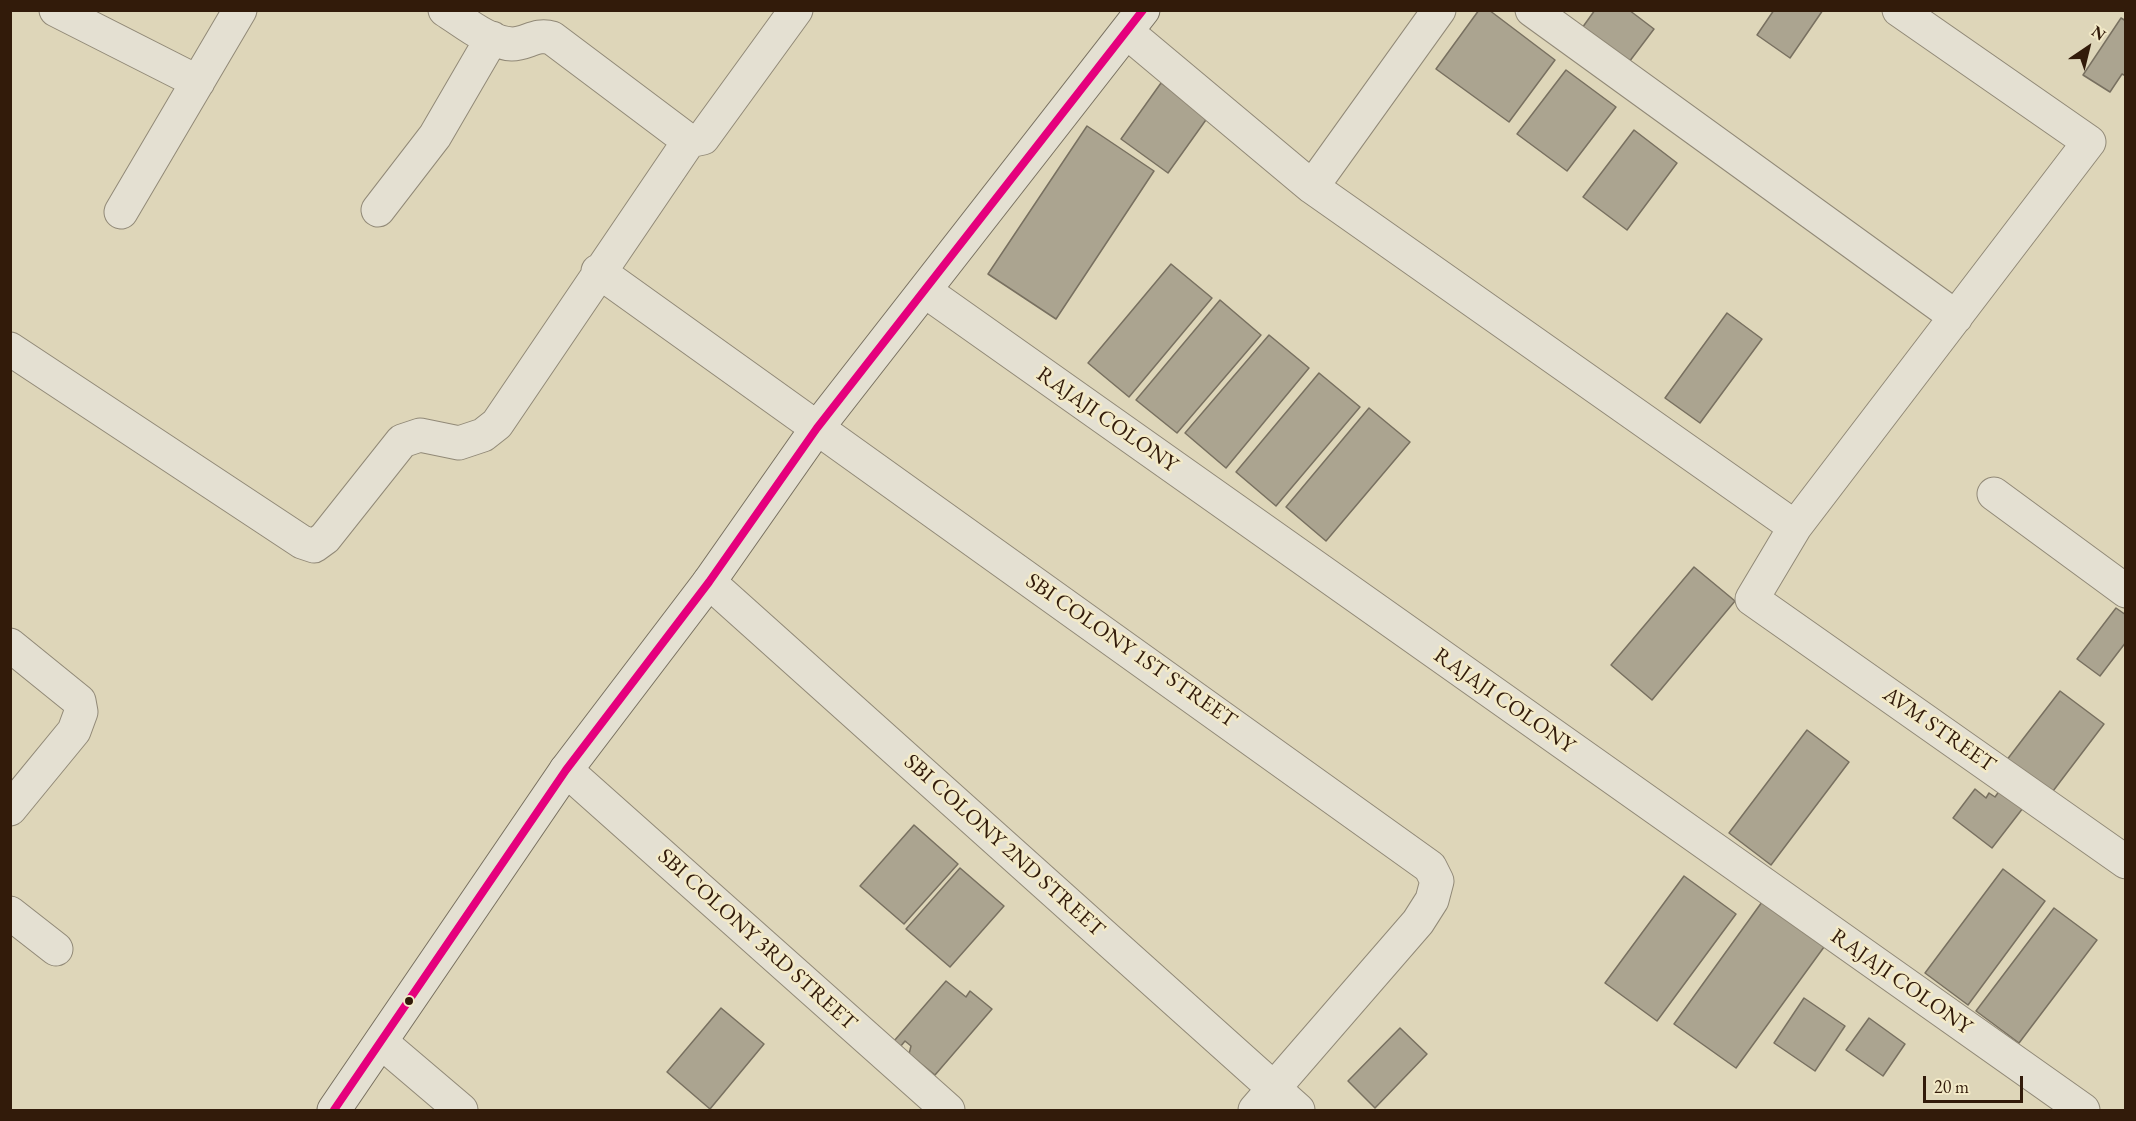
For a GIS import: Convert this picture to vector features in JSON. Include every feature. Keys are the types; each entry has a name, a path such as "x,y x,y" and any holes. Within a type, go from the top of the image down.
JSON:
{"street":[{"path":"56,10 198,82"},
{"path":"121,212 240,10"},
{"path":"445,10 492,38 509,44 521,44 543,35 552,38 689,141"},
{"path":"10,349 302,542 314,546 325,538 402,441 420,435 459,443 483,435 497,424 689,141 703,138 795,10"},
{"path":"1312,187 1439,10"},
{"path":"1532,10 1956,317"},
{"path":"334,1110 566,770 709,582 817,428 1136,22 1312,187 1795,527 2089,142 1899,10"},
{"path":"378,210 435,136 492,38"},
{"name":"SBI COLONY 1ST STREET","path":"598,272 1431,867 1437,881 1432,900 1418,922 1265,1099"},
{"name":"RAJAJI COLONY","path":"925,291 2083,1110"},
{"path":"1994,494 2126,591"},
{"name":"AVM STREET","path":"1795,527 1752,599 2126,862"},
{"name":"SBI COLONY 2ND STREET","path":"709,582 1265,1099 1298,1110"},
{"path":"10,645 79,701 81,712 74,731 10,809"},
{"name":"SBI COLONY 3RD STREET","path":"566,770 948,1110"},
{"path":"10,913 56,949"},
{"path":"381,1042 460,1110"}],"building":[{"path":"1479,10 1489,10 1555,60 1509,122 1436,69"},
{"path":"1595,10 1629,10 1654,29 1623,70 1577,35"},
{"path":"1774,10 1823,10 1790,58 1757,35"},
{"path":"2121,18 2126,21 2126,76 2122,74 2110,92 2083,75"},
{"path":"1566,70 1616,107 1567,171 1517,134"},
{"path":"1161,83 1208,117 1168,173 1121,139"},
{"path":"1087,126 1154,171 1056,319 988,274"},
{"path":"1634,130 1677,163 1627,230 1583,197"},
{"path":"1171,264 1212,298 1129,397 1088,363"},
{"path":"1220,300 1261,335 1177,433 1136,400"},
{"path":"1727,313 1762,339 1700,423 1665,398"},
{"path":"1269,335 1309,368 1226,468 1185,433"},
{"path":"1319,373 1360,407 1276,506 1236,472"},
{"path":"1369,408 1410,442 1326,541 1286,507"},
{"path":"1694,567 1735,601 1652,700 1611,665"},
{"path":"2116,608 2126,615 2126,642 2100,676 2077,659"},
{"path":"2060,691 2104,724 2050,795 2006,761"},
{"path":"1807,730 1849,762 1771,865 1729,833"},
{"path":"1975,789 1986,798 1989,793 1995,797 2000,790 2023,808 1992,848 1953,818"},
{"path":"914,825 958,864 904,924 860,886"},
{"path":"960,868 1004,906 950,967 906,929"},
{"path":"2003,869 2045,901 1968,1005 1925,973"},
{"path":"1684,876 1736,914 1657,1021 1605,983"},
{"path":"1762,902 1824,947 1736,1068 1674,1024"},
{"path":"2054,908 2097,940 2019,1043 1976,1011"},
{"path":"946,981 966,997 970,991 992,1009 935,1075 909,1054 911,1046 905,1041 900,1047 894,1041"},
{"path":"1804,998 1845,1026 1815,1071 1774,1043"},
{"path":"721,1008 764,1044 710,1109 667,1072"},
{"path":"1869,1018 1905,1044 1883,1076 1846,1050"},
{"path":"1400,1028 1427,1054 1375,1108 1348,1081"}],"transit line":[{"path":"334,1110 566,770 709,582 817,428 1143,10"}]}
